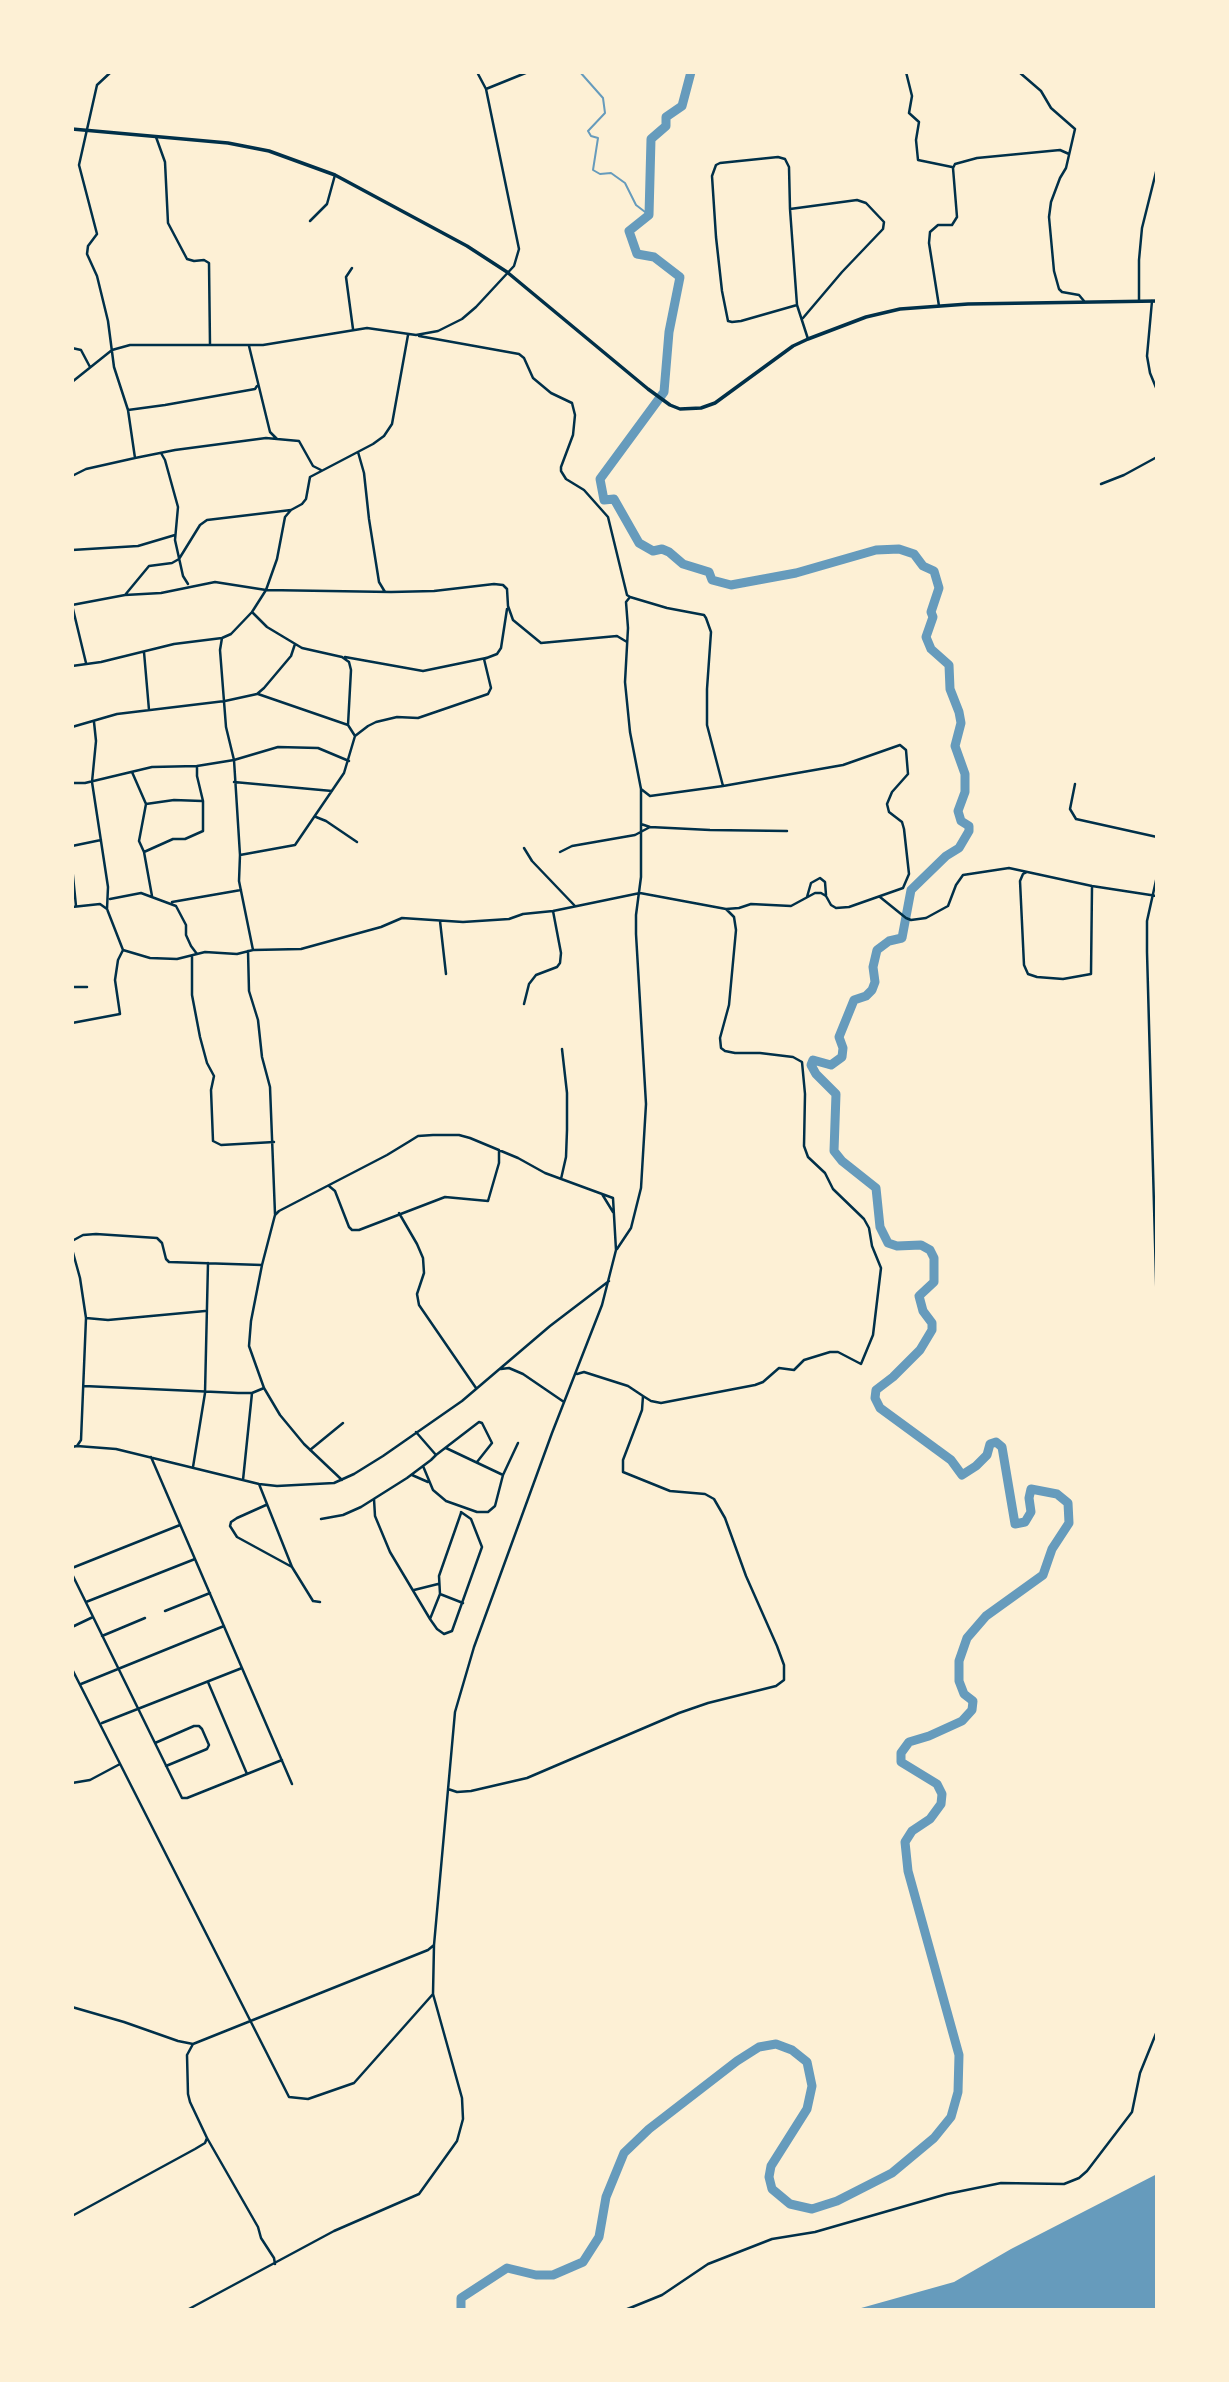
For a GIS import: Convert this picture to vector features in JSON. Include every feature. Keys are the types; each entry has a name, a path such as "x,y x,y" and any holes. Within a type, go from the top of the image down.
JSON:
{"main road":[{"path":"72,129 228,142 269,151 335,175 467,246 507,272 655,394 670,405 690,410 715,402 793,346 866,317 900,309 1084,301 1155,301"}],"street":[{"path":"111,72 97,85 79,165 97,234 88,246 88,254 97,276 114,368 128,410 135,458"},
{"path":"72,382 112,349 130,345 249,345 367,328 416,335 438,331 462,319 477,307 517,260 519,249 486,89 477,72"},
{"path":"486,89 528,72"},
{"path":"906,72 912,96 909,113 919,122 916,140 918,160 953,168"},
{"path":"1019,72 1041,91 1051,108 1074,126 1075,136 1066,168 1059,178 1051,202 1049,217 1054,271 1062,292 1079,295 1084,301"},
{"path":"156,137 165,162 168,223 187,259 209,263 210,345"},
{"path":"939,306 929,243 930,232 938,225 955,223 955,164 977,158 1060,150 1069,154"},
{"path":"797,305 741,321 728,320 716,237 713,169 720,163 778,157 785,159 789,167 797,305 808,339"},
{"path":"1139,301 1142,228 1157,168"},
{"path":"310,221 327,204 335,175"},
{"path":"790,209 857,200 866,203 884,222 883,229 803,319"},
{"path":"352,268 346,277 354,329"},
{"path":"1155,301 1147,356 1157,390"},
{"path":"125,595 149,566 172,563 179,559 200,525 207,520 291,510 302,505 310,477 384,436 392,424 408,335"},
{"path":"416,335 519,354 524,358 533,378 551,393 572,403 575,415 573,435 561,471 566,479 584,490 608,517 627,595 667,608 704,615 706,618 711,632 707,725 723,786"},
{"path":"249,345 270,432 277,439"},
{"path":"72,348 81,350 90,367"},
{"path":"128,410 255,389 257,386"},
{"path":"72,476 86,469 161,453 277,439 299,442 313,466 321,470"},
{"path":"358,452 364,473 380,582 385,592"},
{"path":"161,453 178,507 175,535 179,559 184,578 190,585"},
{"path":"1101,484 1157,457"},
{"path":"72,666 174,644 222,638 231,634 252,612 266,590 279,550 285,517 291,510"},
{"path":"72,550 138,545 175,535"},
{"path":"86,664 72,605 125,595 161,593 190,585 227,582 266,590 385,592 503,585 507,589 508,606 513,620 541,643 617,636 627,642"},
{"path":"616,1250 631,1228 643,1172 646,1104 636,925 640,892 641,789 626,705 625,602 630,597"},
{"path":"252,612 267,627 302,648 424,671 497,654 501,648 508,606"},
{"path":"222,638 220,650 226,727 234,760 241,890 250,951 249,991 258,1020 262,1057 270,1087 274,1142 275,1214 262,1265 249,1338 254,1362 264,1388 291,1430 342,1480"},
{"path":"257,694 291,656 295,644"},
{"path":"144,652 149,710"},
{"path":"342,657 349,662 351,670 348,724 355,736"},
{"path":"240,856 295,845 333,791 349,761 355,736 376,722 397,717 418,718 488,694 491,688 484,665 486,658"},
{"path":"72,727 117,714 225,701 257,694 348,724"},
{"path":"72,1023 121,1014 115,980 118,960 123,950 107,909 109,899 92,782 96,741 94,721"},
{"path":"641,789 650,796 723,786 843,765 900,745 904,747 908,774 892,792 887,804 889,812 902,822 904,829 909,874 903,888 849,907 836,908 826,896 825,882 820,878 811,883 807,897"},
{"path":"72,783 92,782 152,767 197,766 234,760 278,747 318,748 349,761"},
{"path":"144,852 173,839 185,839 203,831 203,801 197,766"},
{"path":"132,772 146,804 139,841 144,852 152,896"},
{"path":"234,782 333,791"},
{"path":"1075,784 1070,808 1076,820 1157,837"},
{"path":"146,804 174,800 203,801"},
{"path":"316,817 357,842"},
{"path":"641,824 650,827 732,831 787,831"},
{"path":"560,852 572,846 635,835 650,827"},
{"path":"72,846 101,840"},
{"path":"524,848 575,905"},
{"path":"72,866 74,907 96,902 107,909"},
{"path":"880,897 906,918 918,920 941,912 948,906 963,875 1009,868 1092,886 1157,896"},
{"path":"1027,872 1020,881 1024,965 1028,974 1037,977 1063,979 1091,974 1092,886"},
{"path":"1157,876 1147,921 1157,1314"},
{"path":"169,903 241,890"},
{"path":"123,950 150,958 177,959 216,951 237,954 301,949 381,927 402,918 440,921 509,919 640,892 726,909 751,904 790,906 815,893 826,896"},
{"path":"109,899 142,893 176,906 182,915 186,935 195,955 192,995 207,1063 214,1076 211,1101 213,1141 216,1145 274,1142"},
{"path":"576,1374 584,1372 628,1386 651,1401 661,1403 755,1385 763,1382 779,1368 794,1370 804,1360 830,1352 838,1352 861,1364 873,1335 881,1268 864,1219 833,1189 825,1173 808,1157 804,1146 803,1062 793,1057 725,1051 719,1044 729,1005 736,930 734,917 726,909"},
{"path":"524,1004 529,984 536,975 557,967 560,963 561,953 553,911"},
{"path":"440,921 446,974"},
{"path":"72,987 88,987"},
{"path":"561,1180 566,1157 567,1130 567,1093 562,1049"},
{"path":"187,2310 334,2231 419,2194 448,2157 462,2126 462,2098 433,1994 434,1945 455,1712 474,1647 609,1281 616,1250 613,1198 561,1180 499,1150 458,1135 418,1136 275,1214"},
{"path":"329,1186 335,1191 349,1227 359,1230 445,1197 488,1201 499,1163 499,1150"},
{"path":"602,1194 613,1212"},
{"path":"399,1213 423,1258 424,1273 417,1294 419,1305 476,1389"},
{"path":"72,1241 83,1235 96,1234 157,1237 169,1262 262,1265"},
{"path":"72,1249 86,1318 81,1440 77,1446"},
{"path":"193,1467 205,1393 208,1263"},
{"path":"72,1447 117,1449 259,1484 328,1485 342,1480 416,1432 476,1389 609,1281"},
{"path":"86,1318 108,1320 205,1311"},
{"path":"580,1364 584,1372"},
{"path":"499,1369 509,1368 523,1374 564,1402"},
{"path":"83,1386 205,1393 252,1393 264,1388"},
{"path":"243,1480 252,1393"},
{"path":"448,1789 457,1792 471,1791 527,1778 680,1713 776,1686 784,1680 784,1665 777,1646 746,1576 725,1518 714,1499 705,1494 670,1491 628,1476 621,1468 626,1448 642,1410 643,1395"},
{"path":"321,1519 355,1510 374,1499 412,1475 479,1422 492,1443 477,1462"},
{"path":"310,1450 343,1423"},
{"path":"416,1432 436,1455"},
{"path":"462,1510 492,1510 503,1475 518,1443"},
{"path":"446,1447 503,1475"},
{"path":"151,1457 292,1784"},
{"path":"374,1499 379,1531 395,1560 437,1629 444,1634 450,1633 463,1603 482,1541 471,1519 433,1490 423,1466"},
{"path":"412,1475 428,1482"},
{"path":"259,1484 265,1505 292,1567 313,1601 320,1602"},
{"path":"265,1505 237,1518 230,1526 237,1537 292,1567"},
{"path":"430,1619 440,1594 438,1584 462,1510"},
{"path":"72,1568 180,1525"},
{"path":"86,1602 195,1559"},
{"path":"72,1574 166,1766 185,1798 282,1760"},
{"path":"414,1590 438,1584"},
{"path":"165,1611 209,1593"},
{"path":"440,1594 463,1603"},
{"path":"72,1627 93,1617"},
{"path":"102,1636 145,1618"},
{"path":"81,1685 224,1626"},
{"path":"101,1724 242,1668"},
{"path":"72,1669 286,2093 292,2098 308,2099 355,2083 433,1994"},
{"path":"208,1682 247,1774"},
{"path":"155,1743 194,1726 202,1729 209,1745 207,1749 166,1766"},
{"path":"72,1783 90,1780 120,1764"},
{"path":"72,2007 193,2044 428,1950 434,1945"},
{"path":"428,1950 434,1955"},
{"path":"625,2310 662,2295 708,2264 772,2239 815,2232 947,2194 1001,2183 1064,2184 1079,2178 1132,2112 1140,2074 1157,2031"},
{"path":"193,2044 187,2055 188,2094 207,2138 258,2227 275,2264"},
{"path":"72,2216 195,2149 205,2143 207,2138"}],"water":[{"path":"1157,2174 1157,2310 854,2310 954,2282 1011,2249"}],"waterway":[{"path":"580,72 603,98 605,113 588,131 591,136 598,138 593,170 600,174 611,173 625,183 636,205 649,215"},
{"path":"461,2310 461,2298 507,2268 536,2275 553,2275 583,2262 599,2237 606,2197 624,2153 649,2129 759,2047 776,2044 792,2050 807,2062 812,2086 807,2109 771,2166 769,2177 772,2189 790,2204 812,2209 837,2201 892,2173 934,2138 951,2117 958,2092 959,2055 908,1871 905,1842 912,1831 930,1819 941,1804 942,1794 937,1784 901,1762 901,1753 909,1742 962,1721 972,1710 973,1701 964,1694 959,1681 959,1661 967,1638 986,1616 1043,1575 1052,1549 1069,1523 1068,1503 1057,1494 1031,1489 1031,1512 1025,1522 1015,1524 1002,1447 996,1442 990,1444 987,1455 976,1466 962,1475 951,1460 880,1408 875,1398 876,1390 920,1350 932,1330 932,1323 923,1311 919,1296 934,1282 934,1258 930,1250 921,1245 897,1246 888,1243 880,1227 876,1188 842,1161 834,1151 836,1094 811,1065 813,1060 831,1065 842,1057 843,1048 839,1037 854,1000 866,996 872,990 877,950 889,941 902,938 911,890 946,856 959,848 969,831 969,826 961,821 958,811 965,792 965,774 955,746 961,723 950,689 949,665 931,649 926,637 939,588 934,571 923,566 914,554 899,549 876,550 796,573 731,585 712,580 709,572 683,564 669,552 662,549 653,551 639,543 614,499 604,500 600,479 664,392 669,332 680,277 654,257 637,254 629,231 649,215 651,139 666,126 666,117 682,106 691,72"}]}
